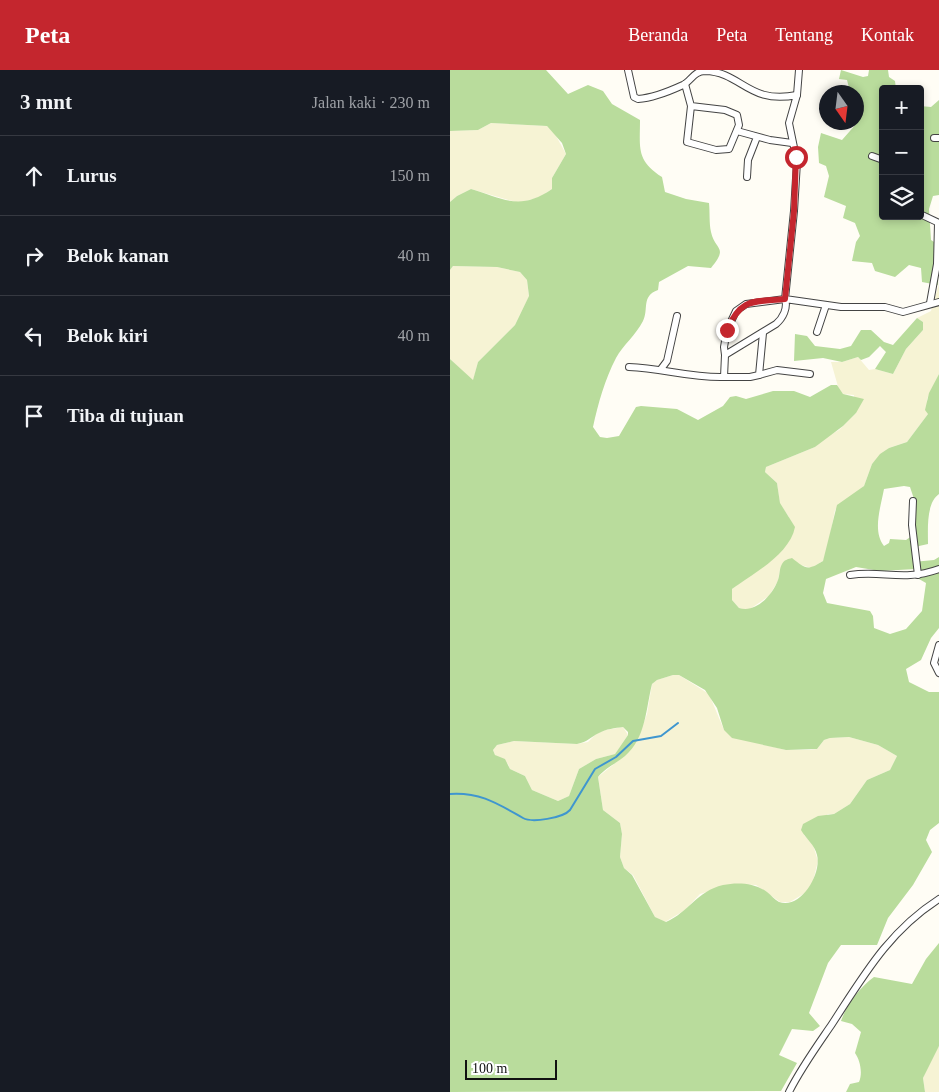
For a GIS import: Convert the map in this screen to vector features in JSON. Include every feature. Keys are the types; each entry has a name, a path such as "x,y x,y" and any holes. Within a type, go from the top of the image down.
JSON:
{"street":[{"path":"628,70 636,99 655,95 685,84 694,74 704,71 718,74 763,96 774,98 797,95"},
{"path":"725,355 763,333 782,318 786,308 785,299 796,193 796,157 789,123 797,95 799,70"},
{"path":"685,84 691,106 686,134 689,143 716,150 727,150 732,147 739,120 737,115 725,110 691,106"},
{"path":"737,131 757,137 792,143"},
{"path":"747,177 748,160 757,137"},
{"path":"872,156 879,159"},
{"path":"924,216 938,223 937,264 930,303"},
{"path":"724,377 724,347 727,330 739,308 746,304 785,299 826,305 885,306 902,312 939,302"},
{"path":"817,332 826,305"},
{"path":"661,369 667,361 677,316"},
{"path":"759,374 763,333"},
{"path":"629,367 661,369 683,376 750,377 777,370 810,374"},
{"path":"912,501 912,526 918,575"},
{"path":"850,575 861,573 902,577 939,569"},
{"path":"939,646 934,663 939,673"},
{"path":"788,1092 813,1050 886,943 910,921 939,899"}],"shaded area":[{"path":"491,123 547,126 555,134 566,154 552,178 552,189 540,197 519,203 471,189 450,202 450,131 478,130"},
{"path":"453,266 497,267 520,272 527,280 529,297 515,325 478,362 473,381 450,359 450,270"},
{"path":"939,284 939,374 927,399 928,414 907,442 889,448 872,464 864,486 835,510 827,551 823,561 811,568 801,565 780,569 778,581 769,596 750,609 739,608 732,600 732,589 781,550 789,517 780,504 777,483 765,472 766,467 815,447 824,438 839,430 856,413 854,395 843,394 839,390 831,362 842,362 858,357 869,370 875,369 893,374 906,349 923,330 923,322 917,318 931,311"},
{"path":"679,675 709,694 724,730 761,744 786,750 811,750 817,749 824,740 849,737 878,745 897,756 890,770 867,780 850,804 834,814 828,814 804,835 813,845 818,861 812,885 805,893 790,902 780,902 756,885 734,884 700,894 685,910 665,922 655,917 633,875 624,868 620,857 622,834 620,823 603,810 598,777 629,752 639,736 647,714 652,684 657,680"},
{"path":"623,727 628,735 615,754 596,759 579,769 569,796 558,801 532,790 525,776 510,769 508,764 495,755 493,750 497,745 514,741 577,744 588,742 596,734 605,730"},
{"path":"939,1046 939,1092 925,1092 923,1078 931,1058"}],"green space":[{"path":"450,70 546,70 568,94 588,85 603,91 612,104 640,120 641,153 648,165 662,177 665,192 686,199 709,203 711,232 720,252 719,256 711,268 688,266 659,282 658,290 647,299 643,321 619,353 605,383 593,427 600,437 619,436 636,407 641,406 677,409 698,420 723,406 730,397 736,396 746,399 773,391 794,391 810,397 831,385 837,385 843,394 864,399 856,413 843,426 815,447 766,467 765,472 777,483 780,503 795,527 792,537 778,555 732,589 732,600 739,608 752,608 768,597 776,585 780,568 786,560 792,558 807,567 823,561 837,505 864,486 872,464 880,454 889,448 907,442 928,414 925,410 929,393 939,374 939,494 932,503 930,510 928,544 919,546 912,552 913,562 934,560 939,557 939,628 931,638 921,660 906,669 909,682 929,692 939,692 939,823 930,830 926,840 932,852 913,885 888,918 877,945 841,945 828,963 809,1013 820,1026 813,1031 792,1029 779,1055 797,1063 781,1091 450,1092 450,359 473,380 478,362 515,325 529,296 527,280 520,272 497,267 453,266 450,270 450,202 471,189 512,201 530,200 541,196 552,189 552,178 566,154 562,143 547,126 491,123 478,130 450,131","holes":["910,487 916,505 916,533 906,540 890,539 889,543 884,546 880,540 878,526 884,489","856,567 880,571 916,569 919,579 926,583 922,611 906,629 890,634 874,628 873,616 870,611 827,603 823,593 826,579","679,675 705,690 717,708 724,730 732,738 786,750 817,749 824,740 849,737 878,745 897,756 890,770 867,780 850,804 834,814 818,816 803,824 801,830 814,848 818,863 813,880 795,901 779,902 767,892 752,885 723,885 706,892 681,913 666,922 655,917 632,875 624,868 620,857 622,834 620,823 603,810 598,777 625,756 637,741 644,722 652,684 657,680","623,727 628,732 628,735 615,754 596,759 579,769 569,796 558,801 532,790 525,776 510,769 505,759 495,755 493,750 497,745 514,741 577,744 611,729"]},
{"path":"841,70 863,77 868,76 869,70 888,70 889,77 895,81 896,85 879,85 879,220 924,220 924,106 931,107 939,100 939,195 933,196 929,209 931,240 939,245 938,285 922,282 921,268 909,265 895,277 875,271 872,263 852,261 856,242 860,236 855,223 843,218 846,206 824,197 829,176 826,166 819,163 818,147 821,133 842,140 851,130 864,130 864,85 848,85 847,80 839,79"},
{"path":"917,318 923,322 923,330 906,349 893,374 875,369 886,352 880,346 869,357 861,360 858,357 842,362 823,358 794,361 795,334 807,336 815,346 840,349 851,346 861,330 871,330 884,342 893,345"},
{"path":"939,943 939,1046 923,1078 925,1092 846,1092 850,1084 859,1082 861,1075 860,1063 855,1053 861,1032 852,1024 841,1021 850,1002 874,977 912,984 926,959"}],"waterway":[{"path":"450,794 480,797 527,819 540,820 561,815 570,810 595,769 616,757 633,741 661,736 678,723"}],"route":[{"path":"727,330 736,312 746,304 785,299 796,193 796,157"}]}
